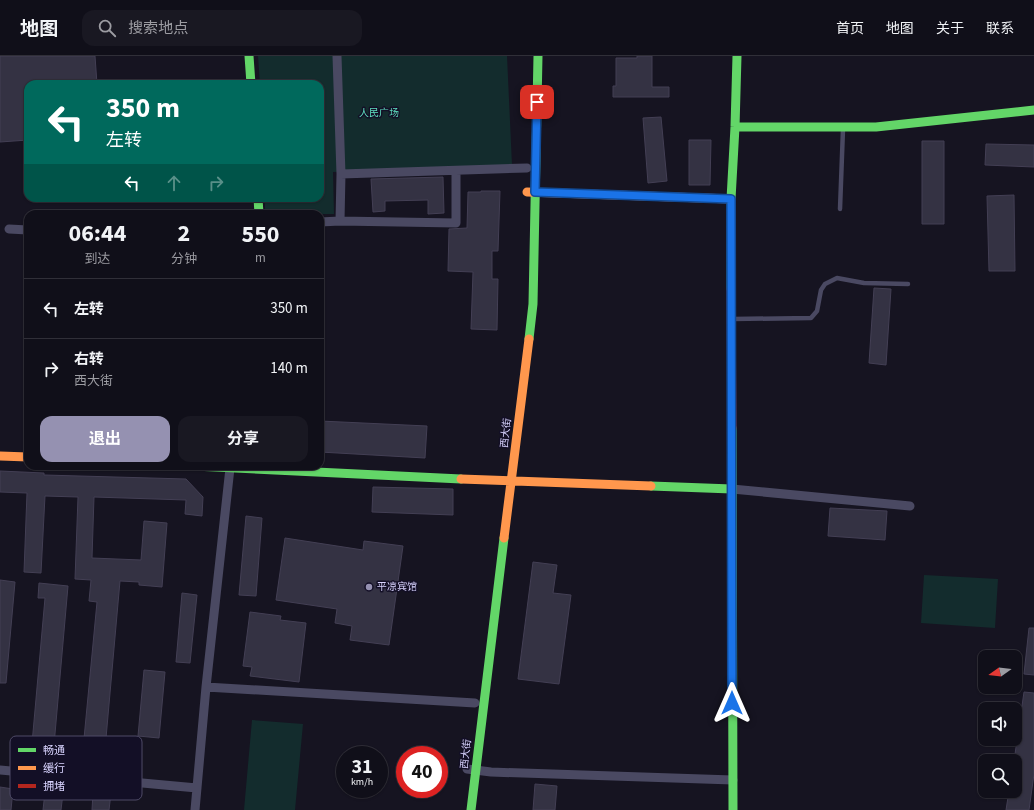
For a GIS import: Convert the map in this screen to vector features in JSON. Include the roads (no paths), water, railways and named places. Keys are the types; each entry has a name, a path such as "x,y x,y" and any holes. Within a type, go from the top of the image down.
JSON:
{"street":[{"path":"249,56 251,80"},
{"path":"337,56 341,174 340,221"},
{"name":"西大街","path":"530,56 528,168 531,192"},
{"name":"西大街","path":"471,810 476,703 533,304 531,192 538,56"},
{"path":"733,810 731,199 737,56"},
{"path":"735,127 876,127 1034,110"},
{"path":"341,174 528,168"},
{"path":"324,222 456,223 456,171"},
{"path":"531,192 731,199"},
{"path":"9,229 24,230"},
{"path":"0,456 24,457"},
{"path":"195,810 206,687 230,470"},
{"path":"273,470 507,481 732,489 910,506"},
{"name":"西大街","path":"462,810 472,770 507,481"},
{"path":"206,687 476,703"},
{"path":"0,770 10,771"},
{"path":"472,770 491,772 733,780"},
{"path":"142,783 197,788"}],"lane":[{"path":"840,209 843,127"},
{"path":"732,319 811,318 817,311 821,290 825,284 837,278 864,284 908,284"}],"place":[{"name":"平凉宾馆","path":"369,587"}],"park label":[{"name":"人民广场","path":"379,113"}]}
